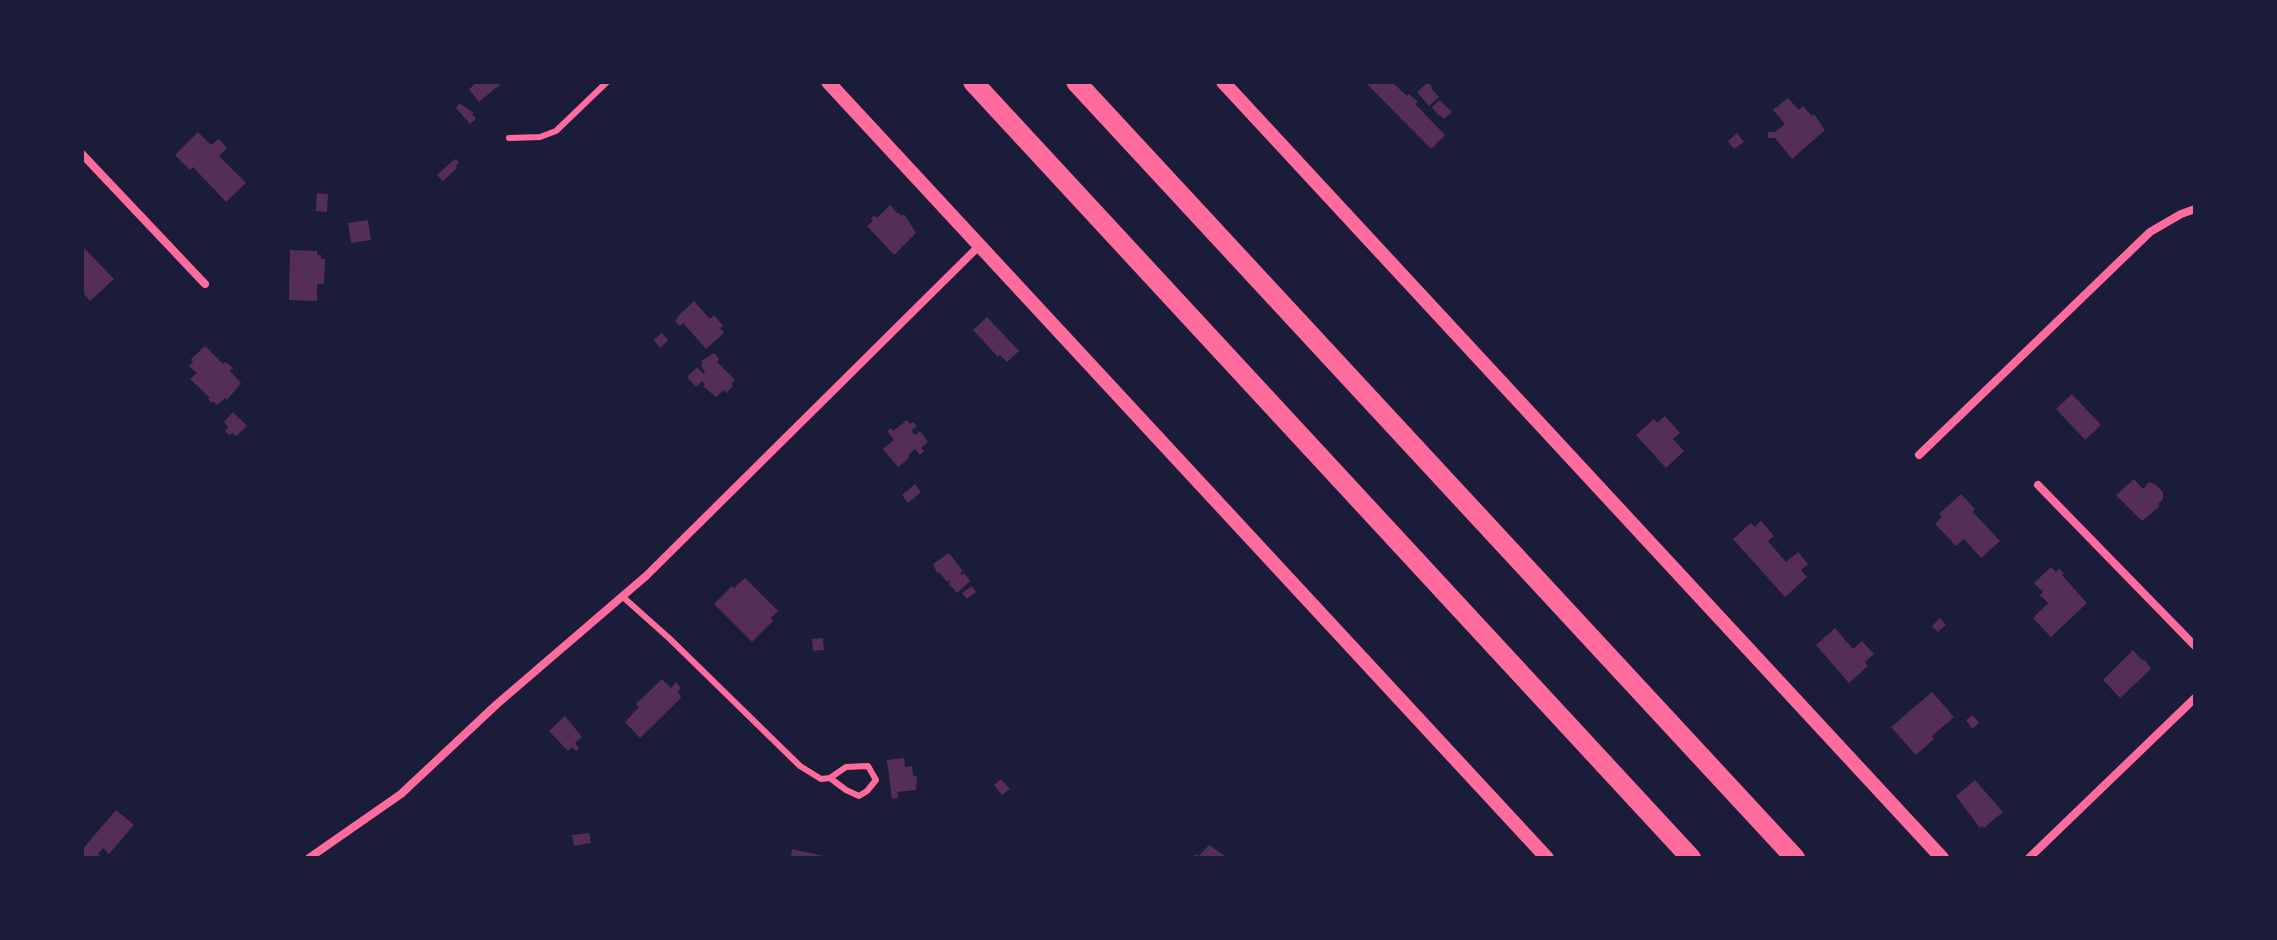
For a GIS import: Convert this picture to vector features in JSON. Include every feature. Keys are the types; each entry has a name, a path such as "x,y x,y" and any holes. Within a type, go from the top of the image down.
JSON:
{"highway":[{"path":"973,82 1691,858"},
{"path":"1076,82 1795,858"}],"street":[{"path":"828,82 1547,858"},
{"path":"1223,82 1942,858"},
{"path":"82,154 205,284"},
{"path":"1919,455 2150,232 2195,209"},
{"path":"309,858 401,794 497,704 623,597 979,246"},
{"path":"2038,485 2195,646"},
{"path":"2029,858 2195,698"}],"lane":[{"path":"509,138 540,137 556,131 607,82"},
{"path":"623,597 800,766 821,779 830,778 846,767 868,766 876,780 859,796 830,778"}],"building":[{"path":"472,82 503,82 479,102 469,89 474,85"},
{"path":"1365,82 1392,82 1418,102 1415,104 1445,135 1431,149"},
{"path":"1427,83 1439,97 1429,106 1417,92"},
{"path":"1788,98 1799,110 1803,106 1812,116 1814,114 1825,130 1792,159 1775,138 1768,138 1768,132 1775,132 1785,124 1773,110"},
{"path":"1439,100 1452,112 1444,119 1432,107"},
{"path":"459,103 474,113 476,119 470,124 456,108"},
{"path":"198,132 211,145 219,139 227,148 219,156 246,183 226,202 193,167 190,170 175,155"},
{"path":"1737,133 1744,142 1734,149 1728,141"},
{"path":"455,159 459,162 457,168 443,181 437,175"},
{"path":"317,193 328,194 327,212 316,211"},
{"path":"890,205 898,214 904,214 916,233 894,255 867,226 874,215 877,218"},
{"path":"368,220 371,240 351,243 348,223"},
{"path":"82,246 114,279 90,301 82,292"},
{"path":"290,250 317,251 321,259 325,259 324,284 317,284 317,301 289,300"},
{"path":"694,301 710,319 714,315 723,326 720,328 724,333 706,349 683,323 680,326 675,321"},
{"path":"987,317 1019,351 1007,362 1000,355 998,357 973,330"},
{"path":"662,333 668,340 660,348 654,340"},
{"path":"205,346 223,364 226,362 233,368 230,371 241,383 227,400 225,398 217,405 190,379 197,373 189,366 193,362 191,359"},
{"path":"714,353 719,359 717,362 735,380 726,393 724,390 716,397 703,386 702,381 696,387 687,377 697,367 704,374 701,361"},
{"path":"2072,394 2101,425 2085,440 2056,409"},
{"path":"233,412 247,426 236,436 225,431 228,427 224,422"},
{"path":"1665,416 1680,433 1673,439 1684,451 1666,468 1636,435 1654,419 1657,423"},
{"path":"907,420 917,426 911,431 915,435 920,431 928,442 921,448 924,451 920,455 915,449 898,467 883,449 894,440 887,431 891,428 893,431"},
{"path":"2134,479 2143,489 2149,482 2163,492 2160,506 2142,521 2116,495"},
{"path":"915,484 921,492 908,503 902,495"},
{"path":"1961,494 2000,541 1981,558 1964,539 1956,546 1935,524 1942,517 1939,514"},
{"path":"1761,521 1774,536 1768,541 1786,562 1798,552 1808,564 1801,570 1807,577 1785,597 1733,539 1751,523 1755,527"},
{"path":"949,553 963,571 960,573 964,573 970,581 957,593 949,584 950,580 947,582 937,573 933,564"},
{"path":"2051,567 2056,572 2059,568 2087,603 2051,637 2033,618 2048,603 2034,583"},
{"path":"745,578 778,611 771,618 773,621 752,642 714,604"},
{"path":"972,586 976,592 967,599 962,593"},
{"path":"1940,618 1946,625 1938,632 1932,626"},
{"path":"1835,628 1853,649 1862,641 1874,654 1865,662 1868,666 1849,683 1816,645"},
{"path":"823,638 824,650 813,651 812,639"},
{"path":"2133,650 2151,669 2120,698 2103,680"},
{"path":"662,679 671,688 676,682 681,688 678,691 681,698 640,738 625,722 639,707 636,704"},
{"path":"1932,692 1954,717 1916,755 1891,727"},
{"path":"1973,715 1979,723 1972,729 1966,720"},
{"path":"565,716 582,737 575,743 579,748 576,751 572,747 568,751 549,731"},
{"path":"904,758 905,767 912,766 913,776 917,776 916,790 897,792 898,798 892,799 887,760"},
{"path":"1001,779 1010,789 1002,795 994,785"},
{"path":"1975,780 2003,812 1984,828 1980,828 1956,796"},
{"path":"116,810 134,825 109,854 103,848 98,854 103,858 82,858 82,850"},
{"path":"589,833 591,843 574,846 572,835"},
{"path":"1209,845 1224,858 1192,858 1196,854 1199,856"},
{"path":"792,849 828,857 828,858 791,858"}]}
